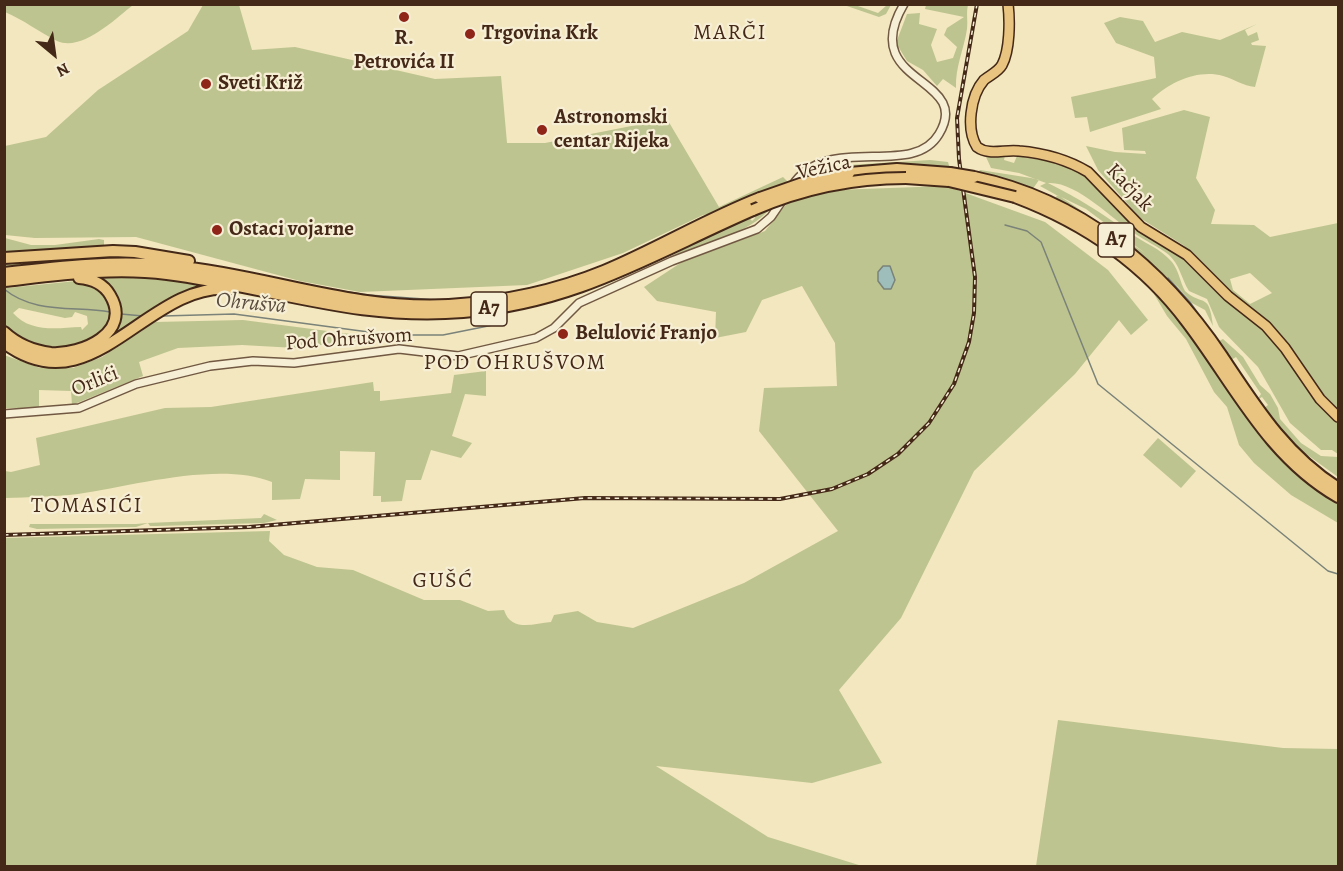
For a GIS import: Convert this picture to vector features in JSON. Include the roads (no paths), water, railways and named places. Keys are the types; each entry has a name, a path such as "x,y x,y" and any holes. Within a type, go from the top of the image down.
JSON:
{"highway":[{"name":"A7","path":"4,284 129,263 178,266 347,300 425,310 497,300 583,279 760,198 800,184 849,173 897,170 950,177 974,177 1028,192 1059,206 1114,238 1149,267 1196,320 1258,411 1295,455 1338,488"},
{"name":"A7","path":"950,177 1015,197 1054,213 1095,236 1149,278 1187,322 1260,429 1296,467 1338,497"},
{"name":"Vežica","path":"425,310 510,306 588,286 667,252 753,210 787,196 828,185 868,179 950,177"},
{"path":"4,258 113,251 135,252 425,310"},
{"name":"A7","path":"4,273 74,272"},
{"path":"4,332 18,342 39,351 89,351 108,333 114,317 111,297 98,283 74,272"},
{"path":"4,343 20,353 42,360 64,361 89,351 174,301 196,292 219,289 360,314 403,318 425,310"},
{"path":"1260,429 1269,445 1294,471 1338,502"},
{"path":"1295,455 1338,483"}],"main road":[{"name":"Kačjak","path":"1008,4 1005,58 998,70 980,87 971,115 972,136 977,147 989,152 1009,150 1034,153 1069,163 1088,172 1141,227 1187,255 1228,297 1266,326 1285,348 1320,399 1338,417"}],"street":[{"name":"Pod Ohrušvom","path":"161,377 240,362 294,363 399,349 459,356 542,336 554,328 576,305 660,266 757,229 771,217 796,180 814,165 838,158 918,152 930,146 941,132 944,119 943,107 936,92 897,60 892,47 892,30 904,4"},
{"name":"Orlići","path":"4,414 79,408 127,387 161,377"}],"water":[{"path":"883,266 890,266 895,280 891,289 884,289 878,281 878,272"}],"waterway":[{"path":"1005,225 1027,231 1041,242 1098,384 1328,571 1338,574"},
{"path":"1168,278 1190,302 1222,348"},
{"path":"526,289 536,287"},
{"path":"322,288 368,295 438,300"},
{"name":"Ohrušva","path":"4,289 16,297 41,306 110,312"},
{"name":"Ohrušva","path":"121,314 143,316"},
{"name":"Ohrušva","path":"163,316 234,314 391,335 443,335 498,324"},
{"path":"1303,454 1307,457"}],"railway":[{"path":"4,535 249,527 585,498 780,499 832,489 868,474 898,454 929,423 954,384 969,342 974,313 975,277 959,159 957,118 977,4"}],"place":[{"name":"R. Petrovića II","path":"404,17"},
{"name":"Trgovina Krk","path":"470,34"},
{"name":"Sveti Križ","path":"206,84"},
{"name":"Astronomski centar Rijeka","path":"542,130"},
{"name":"Ostaci vojarne","path":"217,230"},
{"name":"Belulović Franjo","path":"563,334"}],"district":[{"name":"MARČI","path":"730,34"},
{"name":"POD OHRUŠVOM","path":"515,364"},
{"name":"TOMASIĆI","path":"87,507"},
{"name":"GUŠĆ","path":"443,582"}]}
